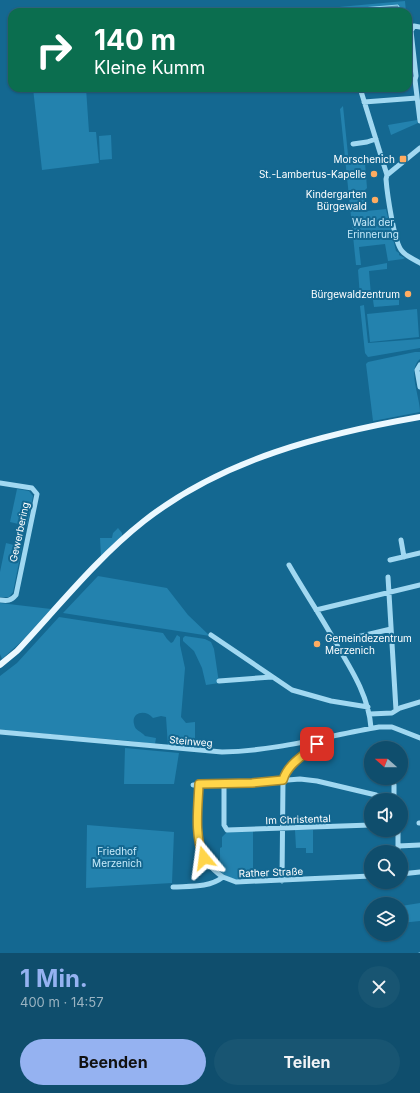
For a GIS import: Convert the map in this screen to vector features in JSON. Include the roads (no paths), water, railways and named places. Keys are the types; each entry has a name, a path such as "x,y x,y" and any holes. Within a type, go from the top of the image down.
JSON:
{"main road":[{"path":"0,666 17,651 113,548 145,520 178,498 205,482 236,467 273,452 337,434 420,417"}],"street":[{"path":"412,58 420,121"},
{"path":"361,92 387,175 386,179 390,210 400,248 408,256 420,263"},
{"path":"364,102 417,98"},
{"path":"353,144 376,139"},
{"path":"387,175 420,148"},
{"path":"420,365 417,370 420,387"},
{"name":"Gewerbering","path":"0,483 32,488 37,494 16,595 8,601 0,600"},
{"path":"401,540 404,556"},
{"path":"390,560 420,553"},
{"path":"289,565 336,642 360,686 370,714 371,728"},
{"path":"388,577 396,710"},
{"path":"316,610 420,585"},
{"path":"336,642 391,629"},
{"path":"211,635 296,692 344,704 368,707"},
{"path":"219,681 272,677"},
{"path":"370,714 392,713 396,710 420,702"},
{"name":"Steinweg","path":"0,732 222,752 265,749 380,727 392,727 420,738"},
{"path":"282,881 283,780 285,773 292,764 317,744 320,739"},
{"path":"173,887 205,885 216,882 223,877 216,873 208,865 200,846 196,784 224,784 300,779 317,781 368,793"},
{"name":"Im Christental","path":"224,784 225,829 364,825"},
{"path":"394,785 394,793"},
{"path":"408,846 420,846"},
{"path":"408,873 420,872"},
{"name":"Rather Straße","path":"223,877 236,882 364,876"}],"place":[{"name":"Morschenich","path":"403,159"},
{"name":"St.-Lambertus-Kapelle","path":"374,174"},
{"name":"Kindergarten Bürgewald","path":"375,200"},
{"name":"Bürgewaldzentrum","path":"408,294"},
{"name":"Gemeindezentrum Merzenich","path":"317,644"}],"park label":[{"name":"Wald der Erinnerung","path":"373,228"},
{"name":"Friedhof Merzenich","path":"117,856"}]}
